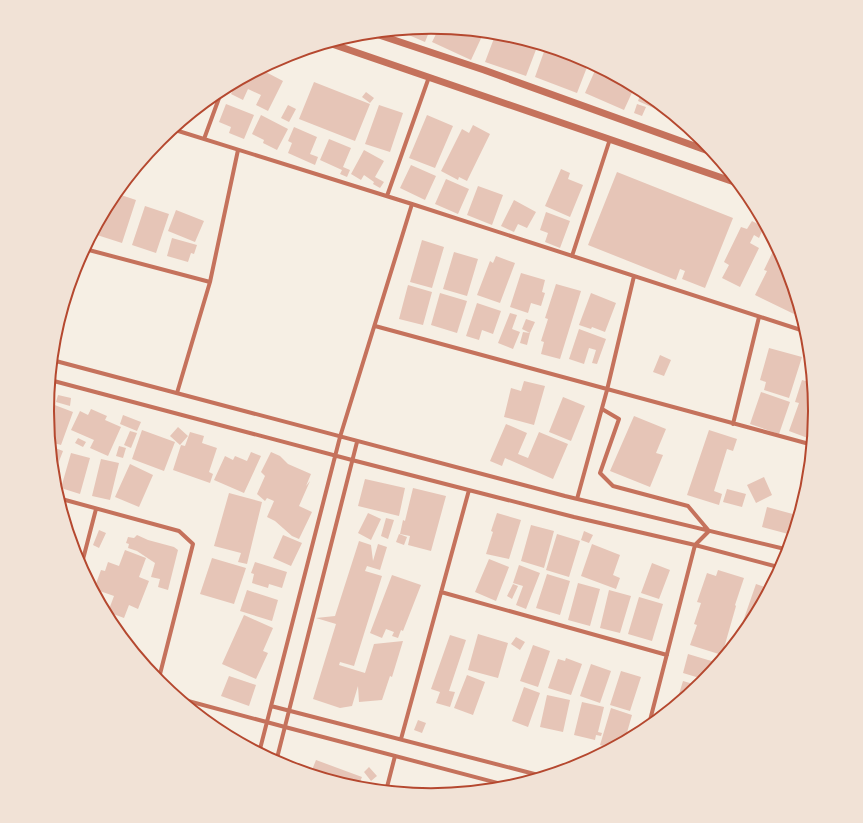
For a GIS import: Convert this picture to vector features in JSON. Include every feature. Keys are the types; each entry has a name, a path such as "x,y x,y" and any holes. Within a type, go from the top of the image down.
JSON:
{"street":[{"path":"384,37 484,70 701,148"},
{"path":"338,46 730,180"},
{"path":"387,196 429,77"},
{"path":"204,139 218,101"},
{"path":"179,131 387,196 800,330"},
{"path":"572,256 610,139"},
{"path":"177,393 210,282 238,150"},
{"path":"260,748 340,437 412,204"},
{"path":"91,250 210,282"},
{"path":"577,499 607,390 634,276"},
{"path":"732,424 759,317"},
{"path":"375,326 807,444"},
{"path":"57,361 357,442 577,499 783,548"},
{"path":"55,381 335,456 775,566"},
{"path":"602,409 619,419 600,473 612,486 688,506 709,530"},
{"path":"278,756 357,442"},
{"path":"401,739 469,490"},
{"path":"65,500 179,530 193,544 160,673"},
{"path":"84,557 96,508"},
{"path":"651,718 695,545 709,530"},
{"path":"441,592 667,655"},
{"path":"191,702 498,783"},
{"path":"272,706 535,774"},
{"path":"387,786 395,756"}],"building":[{"path":"428,34 425,42 409,35"},
{"path":"436,34 482,37 471,60 432,42"},
{"path":"494,39 536,49 526,76 485,62"},
{"path":"544,51 587,68 577,93 535,77"},
{"path":"595,71 632,92 624,110 585,93"},
{"path":"266,72 283,81 268,111 256,105 261,95 248,89 243,100 231,94 243,85"},
{"path":"314,82 370,104 355,141 299,119"},
{"path":"366,92 374,98 370,103 362,97"},
{"path":"639,97 658,110 638,101"},
{"path":"226,104 254,115 244,139 229,133 231,127 219,122"},
{"path":"637,104 646,107 642,116 634,113"},
{"path":"288,105 296,109 289,122 281,118"},
{"path":"379,105 403,113 390,152 365,144"},
{"path":"261,115 288,129 277,150 263,143 264,140 252,134"},
{"path":"427,115 453,126 435,168 409,158"},
{"path":"473,125 490,134 467,181 459,177 458,180 441,171 462,129 469,133"},
{"path":"294,127 317,137 310,154 318,157 315,165 288,153 292,143 288,141"},
{"path":"329,139 351,148 343,167 350,170 347,177 340,174 342,170 320,160"},
{"path":"364,150 384,161 375,177 384,182 380,188 373,184 374,182 364,175 361,180 351,174"},
{"path":"411,165 436,176 425,200 400,188"},
{"path":"561,169 570,173 568,179 583,185 570,217 545,206"},
{"path":"617,172 733,218 705,288 682,279 685,271 680,269 676,280 588,245"},
{"path":"446,179 469,189 458,214 435,204"},
{"path":"478,186 503,195 492,225 467,215"},
{"path":"123,196 136,200 122,243 98,235"},
{"path":"514,200 536,212 527,228 518,224 514,232 501,226"},
{"path":"145,206 169,214 156,253 132,245"},
{"path":"176,210 204,221 195,242 168,231"},
{"path":"546,212 570,221 560,248 545,242 548,233 540,230"},
{"path":"752,221 759,224 762,231 759,238 754,235 750,243 759,248 740,287 722,278 729,265 724,262 741,227 747,229"},
{"path":"172,238 197,245 194,254 191,253 188,262 167,256"},
{"path":"422,240 444,247 432,288 410,282"},
{"path":"773,251 789,290 795,312 794,314 755,295 767,271 764,270"},
{"path":"454,252 478,259 467,296 443,289"},
{"path":"496,256 515,263 500,303 477,295 490,261 493,263"},
{"path":"521,273 545,280 542,292 545,293 541,306 531,303 528,313 510,307"},
{"path":"556,284 581,291 560,359 541,354 544,342 541,341 548,319 545,318"},
{"path":"408,285 432,292 423,325 399,319"},
{"path":"440,293 467,301 457,333 431,325"},
{"path":"591,293 616,303 605,332 592,327 591,329 579,325"},
{"path":"477,303 501,311 493,334 482,330 479,340 466,336"},
{"path":"510,313 517,315 512,329 520,332 513,349 498,343"},
{"path":"526,319 535,322 530,333 522,329"},
{"path":"579,329 606,339 597,364 592,363 596,350 589,348 584,364 569,359"},
{"path":"523,332 530,333 527,345 520,343"},
{"path":"769,348 802,357 789,398 764,390 766,382 760,380"},
{"path":"660,355 671,360 664,376 653,372"},
{"path":"802,380 808,382 809,412 808,438 789,431 799,403 795,402"},
{"path":"524,381 545,386 534,425 504,417 511,388 521,391"},
{"path":"761,392 790,402 779,434 750,424"},
{"path":"58,395 71,398 70,406 56,402"},
{"path":"563,397 585,406 571,441 549,432"},
{"path":"54,405 73,412 61,445 56,444"},
{"path":"91,409 107,416 105,420 121,427 108,456 90,448 94,440 71,430 80,411 88,415"},
{"path":"123,415 141,422 137,431 120,424"},
{"path":"634,416 666,429 656,453 663,455 650,487 610,471"},
{"path":"506,424 527,433 518,454 528,458 539,432 568,444 553,479 505,458 502,466 490,461"},
{"path":"178,427 188,436 180,445 170,436"},
{"path":"142,430 175,442 164,471 132,459"},
{"path":"709,430 737,439 733,451 727,449 714,491 722,494 719,505 687,495"},
{"path":"130,431 137,433 131,448 124,445"},
{"path":"190,432 204,436 202,443 217,448 209,472 213,474 210,483 173,470 181,445 185,446"},
{"path":"78,438 86,442 83,447 75,443"},
{"path":"119,446 126,448 123,458 116,456"},
{"path":"56,448 63,451 58,465"},
{"path":"251,452 261,456 244,493 214,480 225,456 233,460 235,456 247,461"},
{"path":"271,452 280,456 288,464 311,474 306,486 310,481 299,506 312,512 299,539 292,536 275,521 267,517 274,501 267,498 265,501 257,494 265,476 261,472"},
{"path":"71,453 90,458 80,494 62,488"},
{"path":"101,459 119,463 110,500 92,496"},
{"path":"130,464 153,475 139,507 115,497"},
{"path":"764,477 772,495 756,503 747,485"},
{"path":"365,479 405,488 399,516 358,506"},
{"path":"413,488 446,496 431,551 408,545 410,536 400,534 403,520 405,521"},
{"path":"727,489 746,494 742,507 723,502"},
{"path":"229,493 262,502 247,564 238,562 241,553 214,546"},
{"path":"767,507 794,514 789,534 762,527"},
{"path":"368,513 381,519 371,540 358,533"},
{"path":"497,513 521,520 509,559 486,554"},
{"path":"386,518 394,520 388,539 381,536"},
{"path":"531,525 554,531 544,568 521,561"},
{"path":"99,530 106,533 99,548 93,545"},
{"path":"584,531 593,535 589,543 581,540"},
{"path":"399,534 407,537 404,545 396,542"},
{"path":"557,534 580,541 569,577 546,570"},
{"path":"137,535 148,540 174,547 178,550 168,590 158,587 160,579 151,577 155,563 137,551 128,548 129,544 126,543 128,537 134,538"},
{"path":"283,535 302,543 291,566 273,558"},
{"path":"359,541 371,545 373,561 378,544 387,547 380,570 367,566 365,571 382,576 354,666 340,662 339,665 365,673 374,644 403,641 392,677 390,676 382,700 359,702 358,686 352,706 340,708 313,699 336,624 316,618 335,616"},
{"path":"592,544 620,555 613,575 620,578 616,589 581,576"},
{"path":"125,550 146,558 139,577 149,581 138,609 129,605 124,618 114,614 110,608 114,596 100,591 96,584 101,570 105,571 108,562 119,566"},
{"path":"212,558 246,568 234,604 200,594"},
{"path":"489,559 509,567 496,601 475,592"},
{"path":"255,562 287,572 282,588 269,584 268,588 252,583 254,574 251,573"},
{"path":"652,563 670,570 659,599 641,593"},
{"path":"519,565 540,573 526,609 516,605 523,586 513,583"},
{"path":"718,570 744,578 735,605 736,606 723,650 720,654 690,645 697,625 694,624 701,603 697,602 707,573 716,576"},
{"path":"547,574 570,581 560,615 536,608"},
{"path":"392,575 421,585 403,631 401,630 398,638 392,636 394,632 386,629 382,638 370,633"},
{"path":"578,583 600,589 590,626 568,620"},
{"path":"513,584 518,586 512,599 507,596"},
{"path":"756,584 765,587 758,600 741,626"},
{"path":"247,590 278,600 272,621 240,611"},
{"path":"609,590 631,596 620,633 600,628"},
{"path":"639,597 663,604 652,641 628,634"},
{"path":"244,615 273,628 263,651 268,653 256,679 222,664"},
{"path":"478,634 508,643 498,678 468,670"},
{"path":"450,635 466,640 449,691 455,692 450,707 436,703 440,692 431,689"},
{"path":"516,637 525,642 520,650 511,644"},
{"path":"533,645 550,651 538,687 520,681"},
{"path":"688,654 714,661 698,678 683,673"},
{"path":"566,658 582,664 571,695 548,688 558,659 565,661"},
{"path":"591,664 611,671 600,703 580,696"},
{"path":"621,671 641,677 630,711 610,705"},
{"path":"467,675 485,682 473,715 454,708"},
{"path":"229,676 256,685 249,706 221,696"},
{"path":"683,681 692,684 680,695 678,696"},
{"path":"524,687 540,693 528,727 512,721"},
{"path":"547,695 570,700 563,732 540,727"},
{"path":"582,702 604,707 598,732 602,733 601,736 596,735 595,740 574,735"},
{"path":"611,708 632,715 627,734 605,746 600,745"},
{"path":"418,720 426,723 422,733 414,730"},
{"path":"316,760 362,777 360,782 312,770"},
{"path":"369,767 377,776 371,781 364,772"}]}
